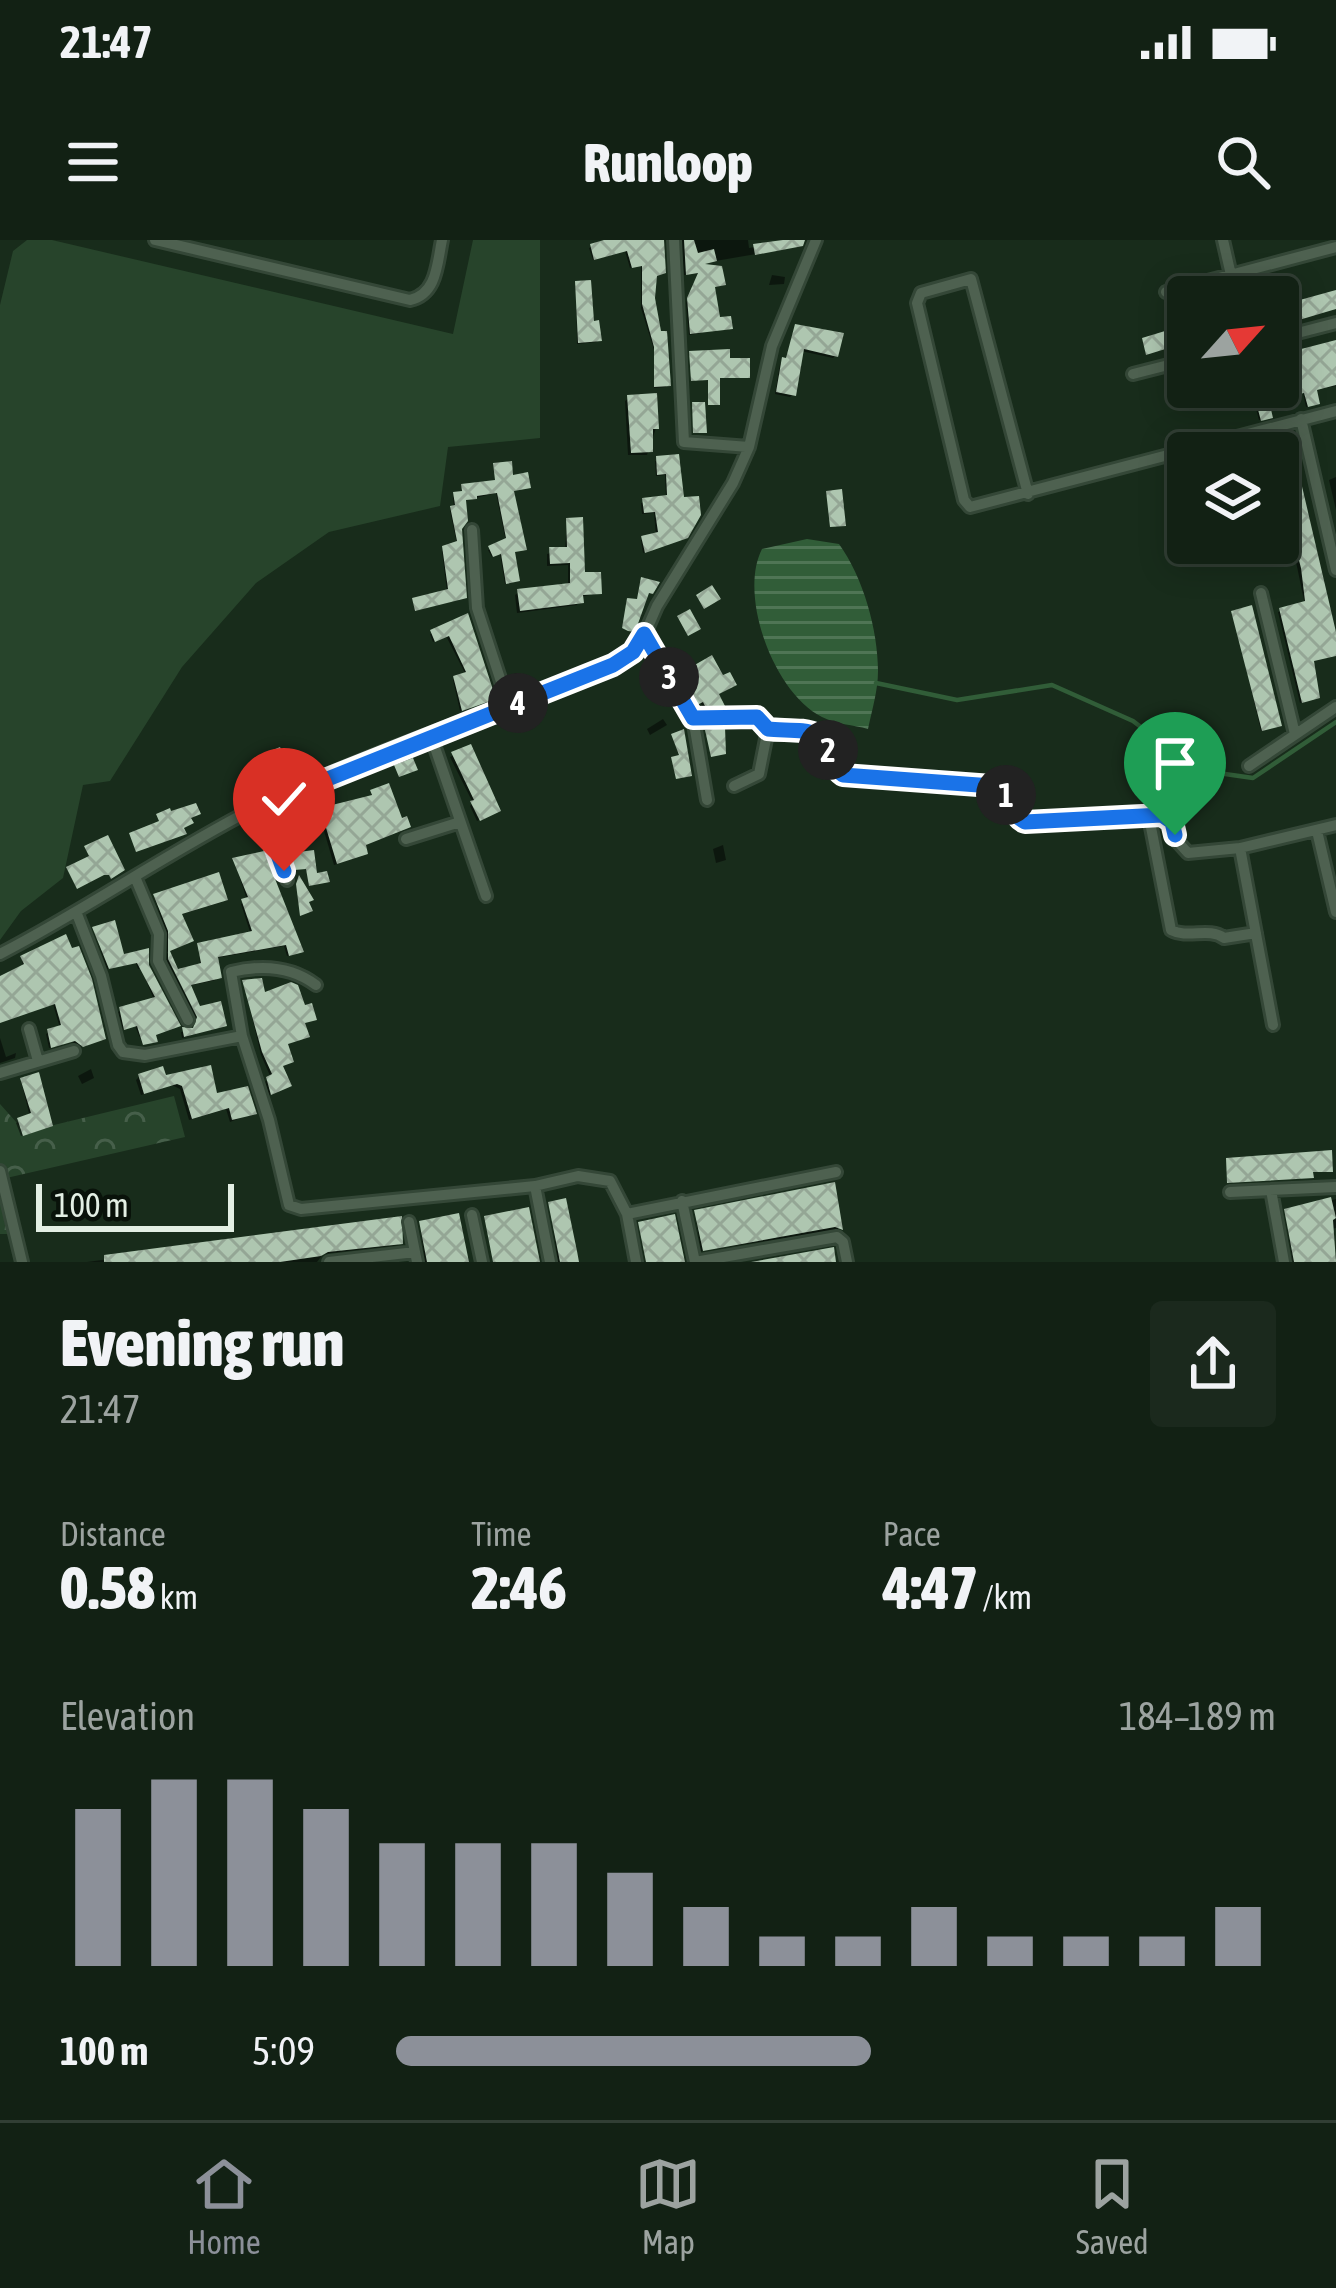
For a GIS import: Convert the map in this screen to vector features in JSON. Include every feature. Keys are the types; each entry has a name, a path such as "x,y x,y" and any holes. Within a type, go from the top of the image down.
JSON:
{"street":[{"path":"155,240 410,300 421,298 431,286 442,240"},
{"path":"674,240 684,442 748,447"},
{"path":"0,954 260,806 624,660 640,645 657,606 706,532 748,447 772,346 816,240"},
{"path":"1222,240 1232,275"},
{"path":"1166,292 1336,247"},
{"path":"1028,494 971,279 921,293 917,303 964,500 970,507 1028,494 1336,411"},
{"path":"1299,333 1336,323"},
{"path":"1132,374 1167,365"},
{"path":"1301,419 1336,570"},
{"path":"472,530 477,608 509,706"},
{"path":"1261,593 1295,734"},
{"path":"644,634 693,718 707,800"},
{"path":"1249,766 1336,707"},
{"path":"693,718 757,717 768,729 815,734 823,739 831,764 843,775 992,786 1006,795 1018,819 1025,822 1168,817 1188,853 1240,848 1336,826"},
{"path":"734,786 759,774 768,729"},
{"path":"431,736 486,896"},
{"path":"260,806 287,880"},
{"path":"1149,817 1171,930 1178,934 1216,932 1223,938 1256,933"},
{"path":"406,838 460,822"},
{"path":"1317,831 1336,912"},
{"path":"1240,848 1274,1025"},
{"path":"135,877 160,939 158,962 188,1019"},
{"path":"77,914 123,1052 145,1055 242,1036"},
{"path":"316,985 268,967 232,971 242,1036 289,1205 301,1209 535,1186 578,1176 605,1179 627,1214 636,1262"},
{"path":"28,1029 38,1061"},
{"path":"0,1073 74,1051"},
{"path":"0,1171 22,1262"},
{"path":"627,1214 836,1172"},
{"path":"535,1186 550,1262"},
{"path":"1230,1192 1336,1187"},
{"path":"1271,1190 1284,1262"},
{"path":"682,1202 694,1262 839,1238 847,1262"},
{"path":"472,1215 482,1262"},
{"path":"329,1262 416,1257 409,1222"},
{"path":"784,1246 786,1262"}],"green space":[{"path":"27,240 52,240 453,334 473,240 540,240 540,438 448,447 440,506 329,532 256,583 182,667 110,781 83,785 63,878 21,911 0,940 0,305 13,251"},
{"path":"174,1096 185,1137 2,1179 14,1234 0,1234 0,1104 25,1132"}],"shaded area":[{"path":"807,539 839,544 868,604 878,671 868,729 827,719 805,705 789,687 765,642 754,592 762,549"}],"building":[{"path":"664,240 666,273 657,276 655,298 661,331 667,331 671,386 654,387 654,347 642,304 642,266 632,268 627,251 594,260 590,244"},
{"path":"684,240 694,240 698,253 714,249 717,261 705,264 722,266 726,285 715,287 720,317 731,316 733,329 690,334 687,298 698,273 686,275"},
{"path":"805,240 803,246 755,255 753,244"},
{"path":"591,280 594,321 599,320 602,341 578,343 575,281"},
{"path":"1336,290 1336,309 1299,320 1299,300"},
{"path":"795,324 844,333 838,357 804,349 796,396 776,392 782,357 786,358"},
{"path":"1167,330 1167,348 1146,355 1142,338"},
{"path":"1336,340 1336,385 1317,390 1320,404 1308,407 1304,393 1299,394 1299,350"},
{"path":"730,349 730,358 750,358 750,378 720,378 720,405 708,405 708,380 691,381 689,351"},
{"path":"657,393 659,429 653,429 653,452 631,453 627,395"},
{"path":"692,402 705,402 707,433 693,433"},
{"path":"1258,408 1271,408 1273,418 1261,421"},
{"path":"679,454 684,497 699,496 701,515 688,538 645,553 641,536 658,532 655,512 644,513 642,498 667,495 666,474 657,475 656,456"},
{"path":"512,461 513,475 528,472 531,488 514,491 527,550 515,552 520,581 506,584 501,554 493,557 488,546 506,538 497,493 477,496 466,500 468,521 462,529 467,598 415,611 412,598 448,589 442,546 457,541 450,506 455,505 453,492 462,491 461,484 495,480 493,463"},
{"path":"1299,482 1336,632 1336,656 1314,661 1320,698 1302,703 1279,608 1305,601 1299,560"},
{"path":"842,489 846,526 830,527 826,491"},
{"path":"583,517 585,572 601,572 602,594 583,595 584,603 520,611 517,589 570,583 570,563 550,564 549,547 567,547 566,518"},
{"path":"641,577 660,582 649,593 635,632 628,631 622,628 627,598 637,599"},
{"path":"712,585 721,599 704,609 696,595"},
{"path":"1252,605 1282,726 1262,731 1231,611"},
{"path":"690,609 701,629 688,636 677,616"},
{"path":"468,613 496,699 462,711 453,676 466,672 449,636 435,642 430,630"},
{"path":"712,655 723,675 730,672 737,685 719,694 726,708 706,708 703,702 697,705 679,674"},
{"path":"725,727 726,754 711,757 705,730"},
{"path":"684,729 692,776 676,779 671,757 679,755 671,734"},
{"path":"471,744 501,811 480,821 451,752"},
{"path":"280,747 288,765 266,774 259,756"},
{"path":"413,758 418,770 399,777 394,765"},
{"path":"389,783 402,818 407,816 411,827 366,845 368,854 337,864 320,808 372,795 370,790"},
{"path":"196,803 201,814 184,828 187,834 136,852 129,833 159,821 156,814"},
{"path":"309,811 311,824 286,831 283,821 277,823 273,814"},
{"path":"108,835 125,870 77,889 66,867 89,856 84,846"},
{"path":"314,850 317,873 327,871 330,882 309,886 306,869 294,870 291,853"},
{"path":"264,851 304,952 289,956 286,945 218,957 222,978 191,985 200,1006 221,1001 227,1026 184,1037 182,1027 193,1028 197,1017 168,959 168,931 153,894 219,872 228,900 182,914 194,941 170,951 178,969 201,963 197,943 252,931 241,899 248,897 232,858"},
{"path":"299,875 314,900 309,902 313,911 300,916 296,884"},
{"path":"115,920 124,954 149,948 149,965 181,1026 156,1035 158,1042 143,1045 137,1026 124,1030 119,1007 155,997 137,963 109,969 92,927"},
{"path":"66,934 72,948 79,946 92,979 106,1039 83,1047 75,1041 51,1048 47,1029 61,1025 55,1004 0,1023 0,976 24,964 20,956"},
{"path":"262,978 265,992 291,982 298,985 305,1005 312,1003 317,1020 305,1023 310,1037 288,1044 294,1062 283,1066 292,1086 271,1095 266,1077 272,1074 242,980"},
{"path":"211,1065 217,1093 248,1086 257,1114 232,1120 229,1108 192,1119 182,1086 144,1094 138,1074 163,1066 166,1075"},
{"path":"39,1072 53,1126 23,1136 17,1118 31,1113 20,1078"},
{"path":"1332,1150 1333,1172 1313,1172 1314,1178 1227,1183 1226,1158"},
{"path":"835,1182 843,1230 835,1227 703,1251 694,1210"},
{"path":"1331,1197 1336,1262 1294,1262 1284,1209"},
{"path":"566,1198 579,1262 560,1262 548,1202"},
{"path":"529,1207 540,1262 493,1262 484,1216"},
{"path":"459,1213 469,1262 427,1262 419,1221"},
{"path":"675,1214 685,1262 646,1262 638,1222"},
{"path":"402,1216 403,1244 280,1262 104,1262 104,1255"},
{"path":"834,1247 836,1262 751,1262"}],"waterway":[{"path":"876,683 957,700 1052,685 1133,721 1197,770 1253,778 1336,722"}],"route":[{"path":"284,871 260,806 613,665 640,645 644,634 693,718 757,717 768,729 815,734 823,739 831,764 843,775 992,786 1006,795 1018,819 1025,822 1162,815 1172,822 1175,835"}]}
